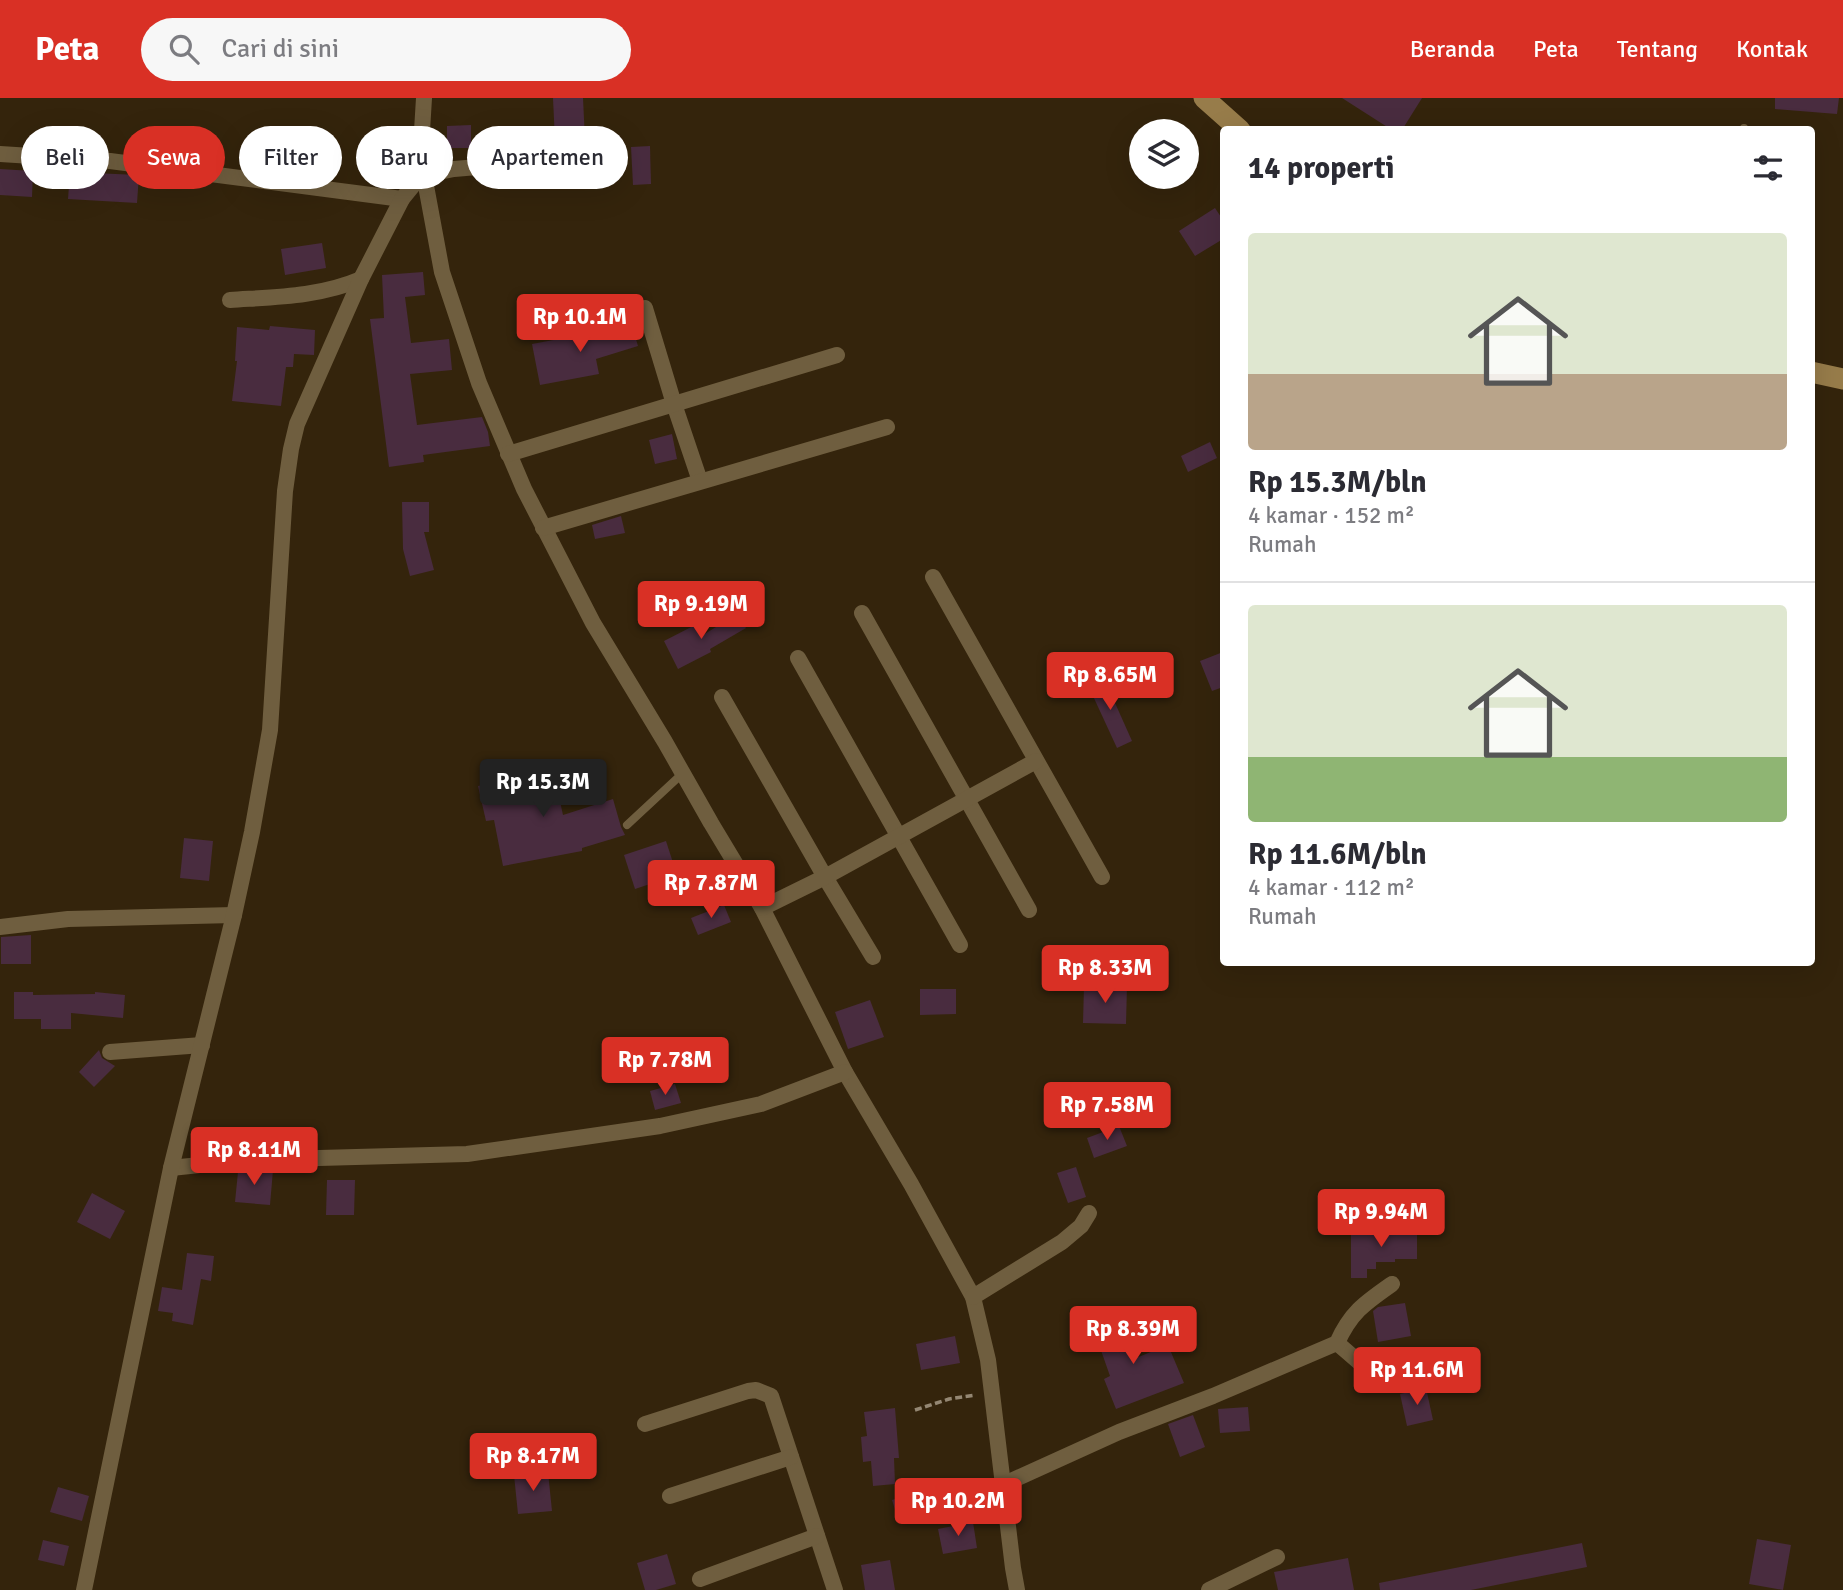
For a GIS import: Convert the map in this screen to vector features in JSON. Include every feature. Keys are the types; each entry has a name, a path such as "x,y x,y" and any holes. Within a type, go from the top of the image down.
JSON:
{"street":[{"path":"422,126 424,98"},
{"path":"1204,98 1236,126"},
{"path":"0,155 110,161 402,200"},
{"path":"84,1590 171,1168 252,832 270,730 285,491 291,449 297,424 360,279 402,200 411,189"},
{"path":"427,189 442,272 480,383 508,454 543,528 593,623 762,908 845,1072 973,1297 988,1360 1017,1590"},
{"path":"230,300 330,291 360,279"},
{"path":"645,308 700,481"},
{"path":"508,454 836,355"},
{"path":"1815,373 1843,379"},
{"path":"543,528 887,427"},
{"path":"933,577 1102,877"},
{"path":"863,613 1029,910"},
{"path":"799,658 960,945"},
{"path":"722,696 873,957"},
{"path":"762,908 825,877 1036,761"},
{"path":"0,927 68,919 234,915"},
{"path":"110,1052 202,1045"},
{"path":"171,1168 247,1160 467,1154 660,1126 761,1104 845,1072"},
{"path":"973,1297 1062,1242 1081,1226 1089,1213"},
{"path":"1002,1485 1119,1432 1213,1396 1337,1343 1343,1329 1359,1308 1392,1284"},
{"path":"1337,1343 1380,1377 1409,1376"},
{"path":"645,1424 748,1391 761,1391 771,1396 835,1590"},
{"path":"670,1496 791,1457"},
{"path":"700,1579 817,1536"},
{"path":"1209,1590 1277,1557"}],"lane":[{"path":"627,825 683,773"}],"path":[{"path":"915,1410 949,1399 992,1394"}],"building":[{"path":"553,98 583,98 584,126 554,126"},
{"path":"1342,98 1422,98 1404,126 1386,126"},
{"path":"1775,98 1839,98 1837,114 1775,109"},
{"path":"471,125 467,126 467,148 453,148 453,126 447,126"},
{"path":"650,146 651,184 633,185 631,147"},
{"path":"0,169 21,170 21,189 32,189 32,197 0,195"},
{"path":"109,174 123,174 123,189 138,189 137,203 68,199 69,189 109,189"},
{"path":"1215,208 1220,216 1220,241 1195,256 1179,231"},
{"path":"322,243 326,268 285,275 281,249"},
{"path":"423,272 425,295 405,297 411,343 449,339 452,370 410,374 417,425 482,417 490,446 423,455 424,462 389,467 370,319 384,318 382,275"},
{"path":"631,323 638,346 596,359 599,374 540,385 532,344 591,333 592,335"},
{"path":"270,326 315,330 314,355 294,354 293,367 286,367 281,406 232,401 237,361 237,327 269,330"},
{"path":"672,434 677,459 655,464 649,440"},
{"path":"1210,442 1217,458 1188,472 1181,456"},
{"path":"402,502 429,502 429,532 424,532 434,570 410,576 403,549"},
{"path":"621,516 625,533 595,539 592,525"},
{"path":"737,614 746,628 710,649 711,652 678,669 664,641 697,624 703,635"},
{"path":"1220,653 1220,688 1212,691 1200,661"},
{"path":"1103,676 1132,741 1117,748 1087,683"},
{"path":"553,769 563,815 613,799 625,835 582,848 582,851 503,866 494,820 486,821 478,786"},
{"path":"184,838 213,841 209,881 180,878"},
{"path":"666,841 677,875 635,889 624,855"},
{"path":"724,905 731,922 698,935 691,918"},
{"path":"31,935 31,964 1,964 1,937"},
{"path":"1084,986 1127,986 1126,1024 1083,1023"},
{"path":"920,989 956,989 956,1014 920,1015"},
{"path":"14,992 33,992 33,995 95,992 125,995 123,1018 71,1013 71,1029 41,1029 41,1019 14,1019"},
{"path":"870,1000 884,1037 848,1049 835,1012"},
{"path":"99,1050 102,1058 115,1066 94,1087 79,1072"},
{"path":"675,1084 681,1103 655,1110 650,1091"},
{"path":"1119,1126 1127,1146 1094,1158 1087,1138"},
{"path":"1076,1167 1086,1197 1068,1203 1057,1173"},
{"path":"273,1170 270,1205 235,1202 238,1172"},
{"path":"327,1180 355,1180 354,1215 326,1215"},
{"path":"92,1193 125,1211 110,1239 77,1222"},
{"path":"1417,1230 1417,1259 1376,1262 1376,1269 1367,1269 1367,1278 1351,1278 1351,1231"},
{"path":"187,1253 214,1256 211,1281 201,1279 193,1325 172,1321 173,1313 158,1311 162,1287 182,1290"},
{"path":"1405,1303 1411,1336 1378,1342 1373,1311 1378,1307"},
{"path":"1115,1313 1131,1360 1168,1345 1184,1383 1116,1409 1104,1379 1110,1376 1091,1322"},
{"path":"955,1336 960,1363 921,1370 916,1344"},
{"path":"1426,1388 1433,1420 1407,1426 1400,1394"},
{"path":"1248,1407 1250,1431 1220,1433 1218,1409"},
{"path":"895,1408 899,1458 894,1458 895,1484 873,1486 871,1461 863,1462 861,1437 867,1436 864,1412"},
{"path":"1193,1415 1205,1447 1180,1457 1168,1424"},
{"path":"548,1472 552,1511 518,1514 514,1475"},
{"path":"58,1487 89,1496 82,1521 50,1512"},
{"path":"921,1491 928,1514 899,1522 892,1500"},
{"path":"973,1522 977,1548 943,1554 938,1529"},
{"path":"1757,1539 1791,1545 1783,1590 1749,1584"},
{"path":"43,1540 69,1546 64,1566 38,1560"},
{"path":"1582,1543 1587,1567 1471,1590 1380,1590 1379,1583"},
{"path":"667,1554 676,1584 645,1590 637,1563"},
{"path":"1348,1558 1354,1590 1278,1590 1274,1572"},
{"path":"890,1560 895,1590 865,1590 861,1565"}]}
